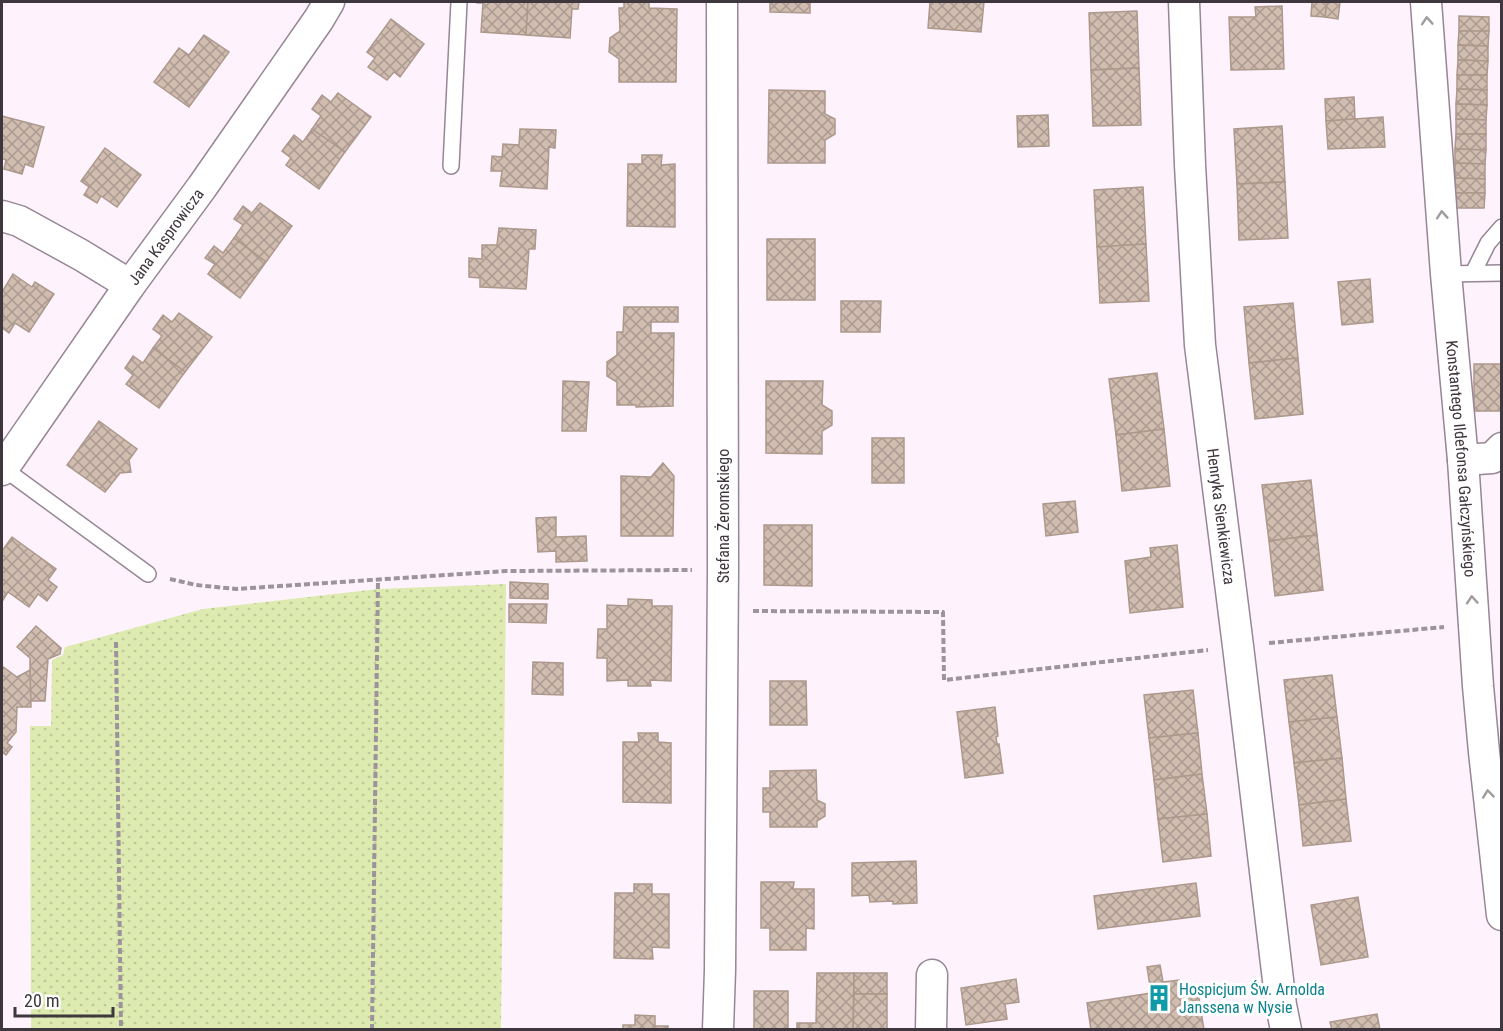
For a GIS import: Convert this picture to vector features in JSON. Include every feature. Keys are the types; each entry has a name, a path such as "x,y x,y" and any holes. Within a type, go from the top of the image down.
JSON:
{"street":[{"name":"Jana Kasprowicza","path":"2,468 329,2"},
{"name":"Stefana Żeromskiego","path":"718,1029 723,611 722,2"},
{"name":"Henryka Sienkiewicza","path":"1184,2 1200,345 1286,1029"},
{"name":"Konstantego Ildefonsa Gałczyńskiego","path":"1426,2 1460,273 1463,460 1485,763 1502,915"},
{"path":"2,216 19,221 130,285"},
{"path":"1463,460 1492,458 1502,448"},
{"path":"931,1029 932,975"}],"lane":[{"path":"451,166 459,2"},
{"path":"1460,273 1502,227"},
{"path":"1460,273 1502,273"},
{"path":"2,468 148,574"}],"path":[{"path":"148,574 196,585 236,589 506,571 723,570"},
{"path":"372,1029 378,580"},
{"path":"723,611 943,612 944,680 1238,646 1474,624"},
{"path":"116,642 121,1029"}],"green space":[{"path":"506,584 501,1029 31,1029 30,726 51,726 52,660 63,655 65,647 203,609 378,589"}],"building":[{"path":"477,2 528,2 526,35 481,32 483,3"},
{"path":"528,2 579,2 578,9 572,9 570,38 526,35"},
{"path":"624,2 649,2 649,8 677,9 676,82 619,82 619,59 609,52 610,38 620,31 619,8 624,8"},
{"path":"770,2 810,2 810,13 770,12"},
{"path":"930,2 984,2 981,32 928,28"},
{"path":"1312,2 1327,2 1325,17 1311,16"},
{"path":"1327,2 1340,2 1338,19 1325,17"},
{"path":"1282,6 1284,69 1231,70 1229,17 1256,17 1255,7"},
{"path":"1137,11 1139,68 1091,70 1089,13"},
{"path":"1459,16 1489,17 1489,31 1459,31"},
{"path":"391,19 424,44 400,77 394,72 387,80 368,67 375,58 367,52"},
{"path":"1459,31 1489,31 1488,46 1458,45"},
{"path":"204,35 229,52 189,107 154,82 179,48 189,55"},
{"path":"1458,45 1488,46 1488,61 1458,60"},
{"path":"1458,60 1488,61 1487,75 1457,75"},
{"path":"1139,68 1141,125 1093,126 1091,70"},
{"path":"1457,75 1487,75 1487,90 1457,89"},
{"path":"1457,89 1487,90 1487,105 1456,104"},
{"path":"769,90 825,91 825,114 835,119 835,134 825,140 825,163 768,163"},
{"path":"338,93 371,117 345,152 312,129 321,116 312,109 322,95 331,102"},
{"path":"1354,97 1355,119 1326,121 1325,99"},
{"path":"1456,104 1487,105 1486,120 1456,119"},
{"path":"1048,115 1049,146 1018,147 1017,116"},
{"path":"2,116 44,127 33,167 25,164 22,174 4,169 6,160 2,158"},
{"path":"1383,117 1385,147 1328,149 1326,121"},
{"path":"1456,119 1486,120 1486,134 1456,134"},
{"path":"1282,126 1285,182 1237,184 1234,129"},
{"path":"312,129 345,152 319,189 286,165 291,158 282,151 294,135 303,142"},
{"path":"520,129 556,130 555,148 549,147 547,189 500,186 502,171 491,171 492,156 502,157 503,144 519,145"},
{"path":"1456,134 1486,134 1486,150 1455,149"},
{"path":"105,148 141,175 117,207 101,196 97,203 84,195 89,187 81,181"},
{"path":"1455,149 1486,150 1485,164 1455,163"},
{"path":"642,155 662,155 661,165 675,164 675,227 627,226 628,164 642,164"},
{"path":"1455,163 1485,164 1485,179 1455,178"},
{"path":"1455,178 1485,179 1485,193 1454,193"},
{"path":"1285,182 1288,238 1239,240 1237,184"},
{"path":"1143,187 1146,244 1097,247 1094,190"},
{"path":"1454,193 1485,193 1484,208 1454,208"},
{"path":"260,203 292,226 266,262 234,238 243,225 234,219 243,206 252,213"},
{"path":"499,228 536,230 535,249 529,249 526,289 480,287 480,278 469,277 469,258 482,259 482,245 497,245"},
{"path":"234,238 266,262 240,298 208,274 215,264 205,258 214,246 223,253"},
{"path":"767,239 815,239 815,300 767,300"},
{"path":"1146,244 1149,301 1100,303 1097,247"},
{"path":"13,274 32,287 35,282 54,294 29,332 15,323 9,333 2,328 2,292"},
{"path":"1370,279 1373,322 1342,325 1338,282"},
{"path":"841,301 881,301 880,332 841,332"},
{"path":"1293,303 1298,358 1249,363 1244,307"},
{"path":"624,307 678,307 678,322 651,322 651,333 674,333 673,406 617,405 617,382 607,376 607,362 617,355 617,332 623,332"},
{"path":"179,313 212,337 185,372 153,348 162,336 153,329 163,315 172,322"},
{"path":"153,348 185,372 159,408 126,384 133,375 125,368 133,356 143,363"},
{"path":"1298,358 1303,414 1255,419 1249,363"},
{"path":"1474,364 1502,364 1502,411 1474,411"},
{"path":"1157,373 1164,429 1116,435 1109,379"},
{"path":"563,381 589,382 586,431 562,431"},
{"path":"766,381 823,381 822,405 832,411 832,425 822,431 822,454 766,453"},
{"path":"99,421 137,449 129,460 131,472 120,473 105,492 67,465"},
{"path":"1164,429 1170,486 1122,491 1116,435"},
{"path":"872,438 904,438 904,483 872,483"},
{"path":"663,463 674,476 673,536 621,536 621,476 651,477"},
{"path":"1311,480 1317,535 1269,541 1262,485"},
{"path":"1075,501 1078,532 1046,536 1043,504"},
{"path":"556,517 556,537 586,536 587,561 556,562 556,551 538,552 536,518"},
{"path":"764,525 812,525 812,586 764,585"},
{"path":"1317,535 1323,590 1275,596 1269,541"},
{"path":"12,537 56,569 48,580 57,587 47,601 38,594 29,607 8,592 2,599 2,551"},
{"path":"1177,545 1183,607 1130,613 1125,561 1151,557 1150,548"},
{"path":"510,582 548,584 548,599 510,598"},
{"path":"628,599 652,600 652,606 672,606 671,681 650,680 651,686 628,686 628,680 607,681 607,658 597,658 598,629 607,629 607,605 628,606"},
{"path":"509,604 547,604 546,623 509,622"},
{"path":"36,626 61,648 60,654 48,659 45,701 30,701 30,658 17,647"},
{"path":"533,662 563,663 563,695 532,694"},
{"path":"2,666 17,677 30,670 31,707 17,707 16,732 7,743 12,747 6,755 2,752"},
{"path":"1332,675 1337,717 1289,722 1284,680"},
{"path":"770,681 806,681 807,725 770,725"},
{"path":"1193,690 1198,733 1149,738 1144,695"},
{"path":"995,707 998,736 996,737 1003,773 965,778 957,712"},
{"path":"1337,717 1342,758 1294,763 1289,722"},
{"path":"638,733 658,733 658,742 671,743 671,803 623,802 623,742 639,742"},
{"path":"1198,733 1202,774 1154,780 1149,738"},
{"path":"1342,758 1346,799 1299,805 1294,763"},
{"path":"816,770 817,800 825,804 825,816 817,821 817,827 770,827 770,812 763,812 763,788 770,788 770,771"},
{"path":"1202,774 1207,814 1158,819 1154,780"},
{"path":"1346,799 1351,841 1303,846 1299,805"},
{"path":"1207,814 1211,856 1163,862 1158,819"},
{"path":"916,861 917,903 870,902 869,895 852,896 852,863"},
{"path":"761,882 794,882 793,889 814,889 814,929 806,928 806,950 770,950 770,928 761,928"},
{"path":"1196,883 1200,916 1098,929 1094,896"},
{"path":"634,884 652,884 652,894 669,894 669,948 652,947 653,959 614,958 615,893 634,893"},
{"path":"1358,897 1368,957 1321,965 1311,905"},
{"name":"Hospicjum Św. Arnolda Janssena w Nysie","path":"1160,965 1163,982 1179,980 1180,988 1197,986 1204,1030 1091,1030 1087,1003 1151,993 1147,967"},
{"path":"817,973 854,973 853,1030 797,1030 797,1023 816,1023"},
{"path":"854,973 887,973 887,994 854,994"},
{"path":"1016,979 1019,1002 1005,1004 1007,1019 966,1025 961,988"},
{"path":"754,991 788,991 788,1030 754,1030"},
{"path":"854,994 887,994 887,1030 853,1030"},
{"path":"1377,1014 1380,1030 1332,1030 1330,1022"},
{"path":"635,1015 655,1016 655,1026 668,1026 668,1030 623,1030 623,1025 635,1025"}],"place":[{"name":"Hospicjum Św. Arnolda Janssena w Nysie","path":"1159,998"}]}
